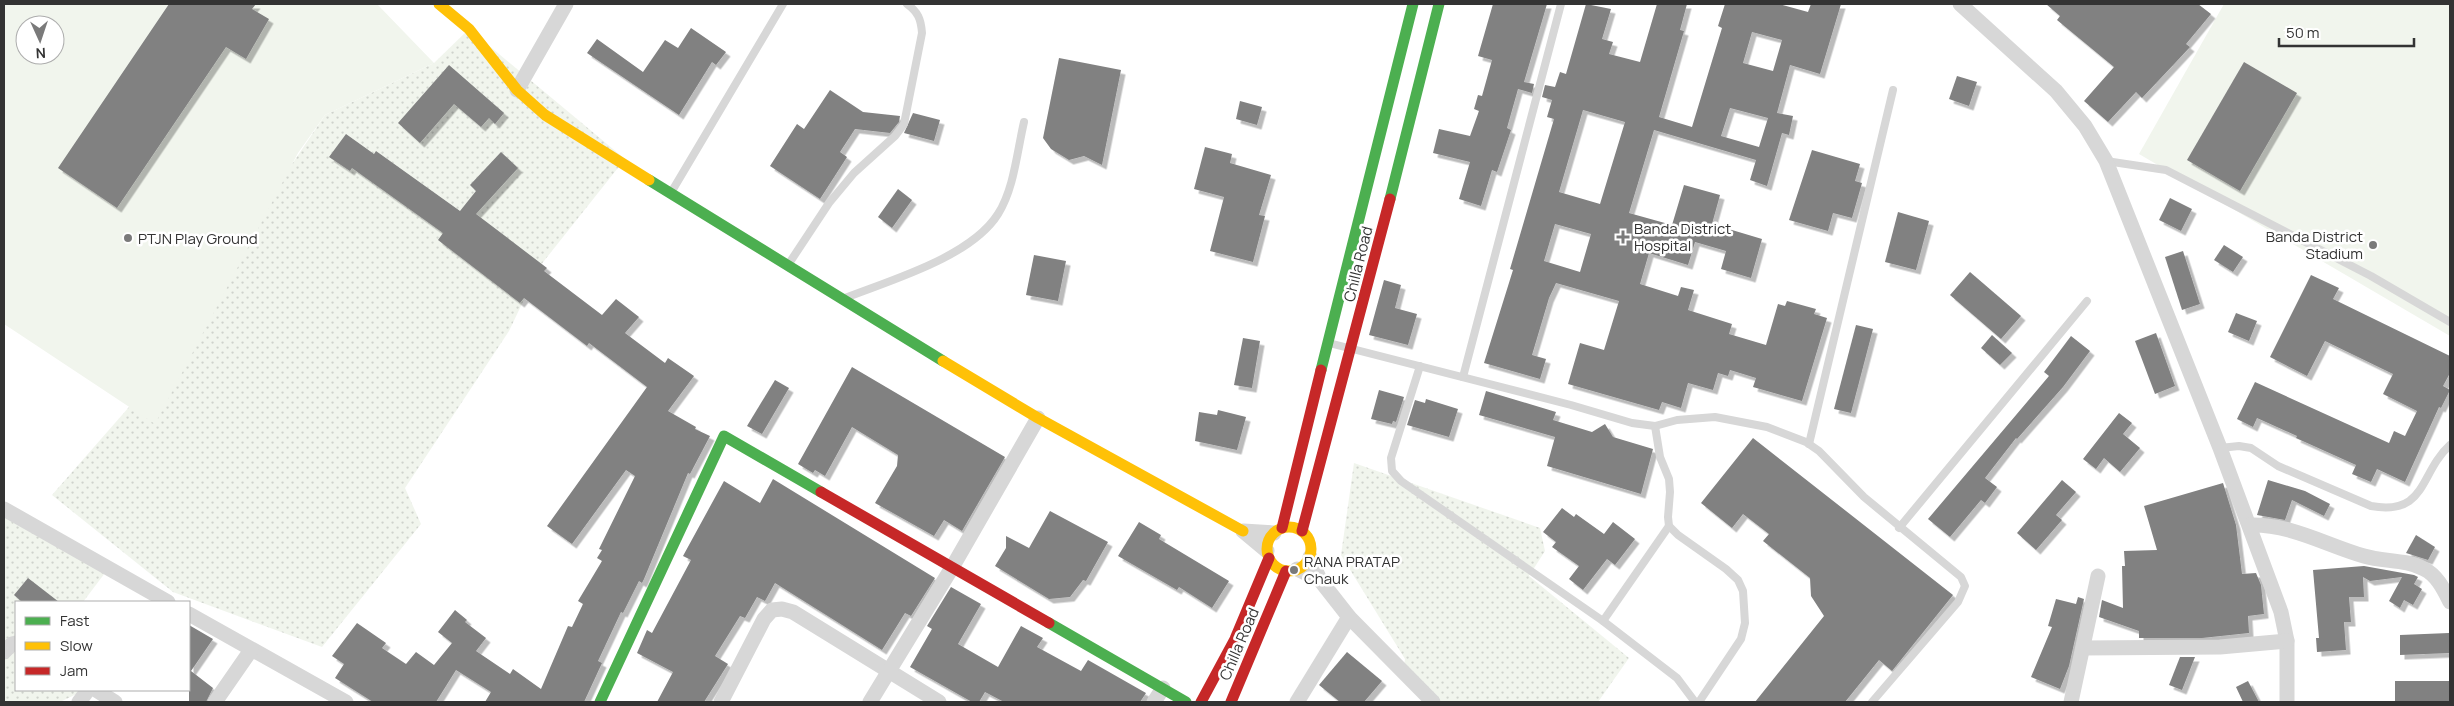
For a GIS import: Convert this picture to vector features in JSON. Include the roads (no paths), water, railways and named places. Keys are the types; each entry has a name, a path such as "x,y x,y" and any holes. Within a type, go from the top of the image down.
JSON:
{"street":[{"path":"439,4 469,29 517,90 545,115 841,300 1038,418 1243,531 1268,554 1279,569 1292,570 1320,580"},
{"path":"517,90 566,4"},
{"path":"1201,702 1235,639 1268,554 1268,543 1278,531 1328,342 1399,111 1413,4"},
{"name":"Chilla Road","path":"1302,531 1352,348 1399,111 1439,4"},
{"path":"1960,4 2056,91 2086,126 2106,161 2250,525 2281,612 2287,641 2287,702"},
{"path":"870,702 953,566 1038,418"},
{"path":"604,701 724,436 953,566 1186,702"},
{"path":"4,509 166,601"},
{"path":"2250,525 2275,526 2366,556 2410,562 2426,570 2436,578 2450,602"},
{"path":"1243,531 1278,531 1296,528 1302,531 1310,543 1310,557 1320,580 1349,617 1433,702"},
{"path":"1292,570 1310,557"},
{"name":"Chilla Road","path":"1231,702 1292,570"},
{"path":"2071,702 2098,576"},
{"path":"721,702 764,619 772,610 782,609 792,612 939,702"},
{"path":"190,615 346,702"},
{"path":"1297,702 1349,617"},
{"path":"2083,648 2220,647 2287,641"},
{"path":"4,652 12,644 15,644"},
{"path":"215,702 251,650"},
{"path":"1154,702 1163,688"},
{"path":"79,702 87,691"},
{"path":"98,691 115,702"}],"lane":[{"path":"670,194 783,4"},
{"path":"787,266 829,203 854,173 894,136 904,124 922,33 921,22 916,11 907,4"},
{"path":"1463,377 1561,4"},
{"path":"1809,444 1893,90"},
{"path":"841,300 943,258 973,241 988,228 999,213 1007,194 1024,122"},
{"path":"2106,161 2166,170 2371,276 2450,322"},
{"path":"1899,528 2087,301"},
{"path":"1328,342 1571,405 1632,423 1655,426 1677,420 1715,417 1767,427 1809,444 1899,528 1961,577 1965,586 1958,602 1872,702"},
{"path":"1420,366 1391,458 1392,471 1401,481 1603,620 1677,678 1695,702"},
{"path":"1655,426 1660,457 1669,479 1669,526 1678,536 1726,569 1738,580 1743,590 1745,623 1741,639 1735,652 1699,702"},
{"path":"2220,448 2239,446 2251,448 2278,466 2371,506 2387,509 2402,506 2421,491 2440,454 2450,445"},
{"path":"1603,620 1669,526"}],"place":[{"name":"Banda District Hospital","path":"1623,237"},
{"name":"PTJN Play Ground","path":"128,238"},
{"name":"Banda District Stadium","path":"2373,245"},
{"name":"RANA PRATAP Chauk","path":"1294,570"}]}
